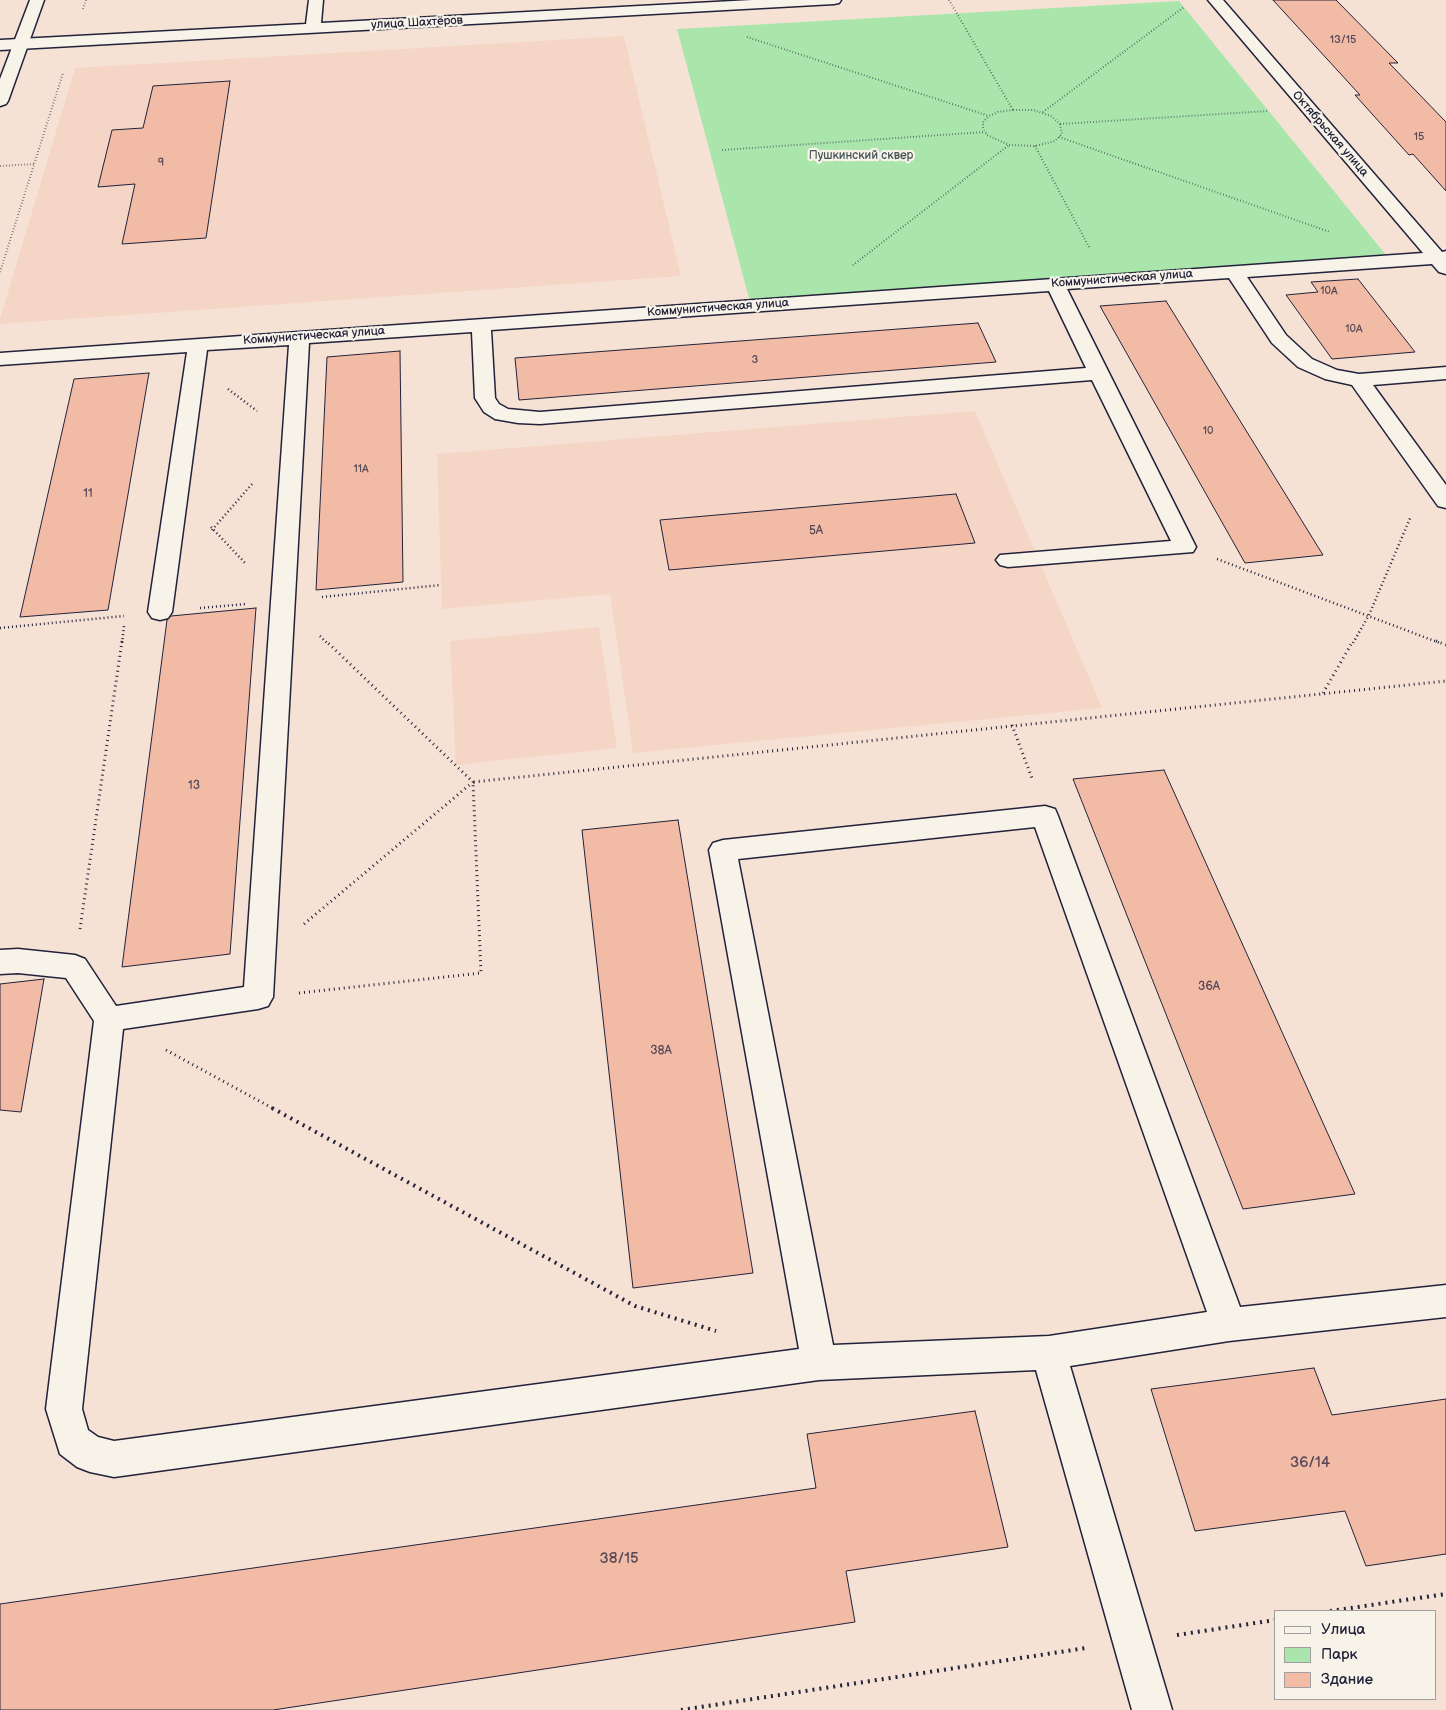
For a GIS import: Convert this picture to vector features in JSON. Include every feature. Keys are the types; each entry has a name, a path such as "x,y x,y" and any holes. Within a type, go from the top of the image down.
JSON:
{"street":[{"path":"0,100 37,0"},
{"path":"313,28 316,0"},
{"name":"улица Шахтёров","path":"0,45 313,28 598,6 691,8 834,0"},
{"name":"Октябрьская улица","path":"1215,0 1443,261"},
{"name":"Коммунистическая улица","path":"0,359 197,355 299,338 1055,284 1443,261"},
{"path":"1235,272 1279,339 1305,363 1332,375 1359,380 1446,373"},
{"path":"1008,560 1185,547 1055,284"},
{"path":"481,325 485,398 491,408 502,415 518,417 540,418 1099,373"},
{"path":"109,1019 258,998 299,338"},
{"path":"160,612 197,355"},
{"path":"1359,380 1446,501"},
{"path":"819,1363 723,850 1045,816 1229,1325"},
{"path":"0,962 18,961 75,966 109,1019 64,1409 73,1441 90,1454 114,1459 819,1363 1050,1353 1229,1325 1446,1301"},
{"path":"1050,1353 1152,1710"}],"path":[{"path":"0,272 86,0"},
{"path":"949,0 1013,110"},
{"path":"1042,112 1184,7"},
{"path":"691,8 702,23 989,116"},
{"path":"1013,110 1042,112 1051,116 1060,124 1062,134 1055,141 1035,146 1009,145 996,140 985,132 983,122 989,116 998,112 1013,110"},
{"path":"1060,124 1274,111"},
{"path":"722,150 985,132"},
{"path":"1060,137 1339,235"},
{"path":"801,302 827,285 1009,145"},
{"path":"1035,146 1106,281"},
{"path":"0,166 34,164"},
{"path":"197,355 293,436 206,537"},
{"path":"180,469 213,529 283,600 473,782 481,973 258,998"},
{"path":"1323,694 1369,616 1428,476"},
{"path":"1185,547 1446,645"},
{"path":"160,612 441,585"},
{"path":"0,628 126,616 75,966"},
{"path":"260,960 473,782 1446,681"},
{"path":"1012,725 1045,816"},
{"path":"109,1019 635,1306 718,1332"},
{"path":"1337,1610 1446,1594"},
{"path":"681,1710 1274,1620"}],"shaded area":[{"path":"624,36 681,276 0,324 75,68"},
{"path":"975,411 1102,708 633,753 610,594 442,609 437,454"},
{"path":"599,627 617,748 456,765 450,641"}],"green space":[{"name":"Пушкинский сквер","path":"1179,1 1386,255 750,302 677,29"}],"building":[{"path":"1273,0 1336,0 1398,63 1389,63 1446,122 1446,191 1413,154 1409,155 1355,95 1360,95"},
{"path":"230,81 206,238 122,244 135,184 98,187 112,130 143,128 153,86"},
{"path":"1358,279 1415,352 1332,359 1286,295 1318,292 1311,282"},
{"path":"1166,301 1323,555 1245,563 1100,306"},
{"path":"978,323 996,362 519,400 515,358"},
{"path":"400,351 403,582 316,590 327,357"},
{"path":"149,373 108,610 20,617 74,379"},
{"path":"956,494 975,543 669,570 660,520"},
{"path":"256,608 230,954 122,967 167,620 171,616"},
{"path":"1164,770 1355,1194 1243,1209 1073,779"},
{"path":"678,820 753,1273 633,1288 582,830"},
{"path":"44,979 21,1112 0,1110 0,984"},
{"path":"1314,1368 1332,1415 1446,1399 1446,1554 1366,1566 1345,1511 1195,1531 1151,1389"},
{"path":"975,1411 1008,1547 846,1571 855,1622 273,1710 0,1710 0,1604 816,1488 807,1434"}]}
